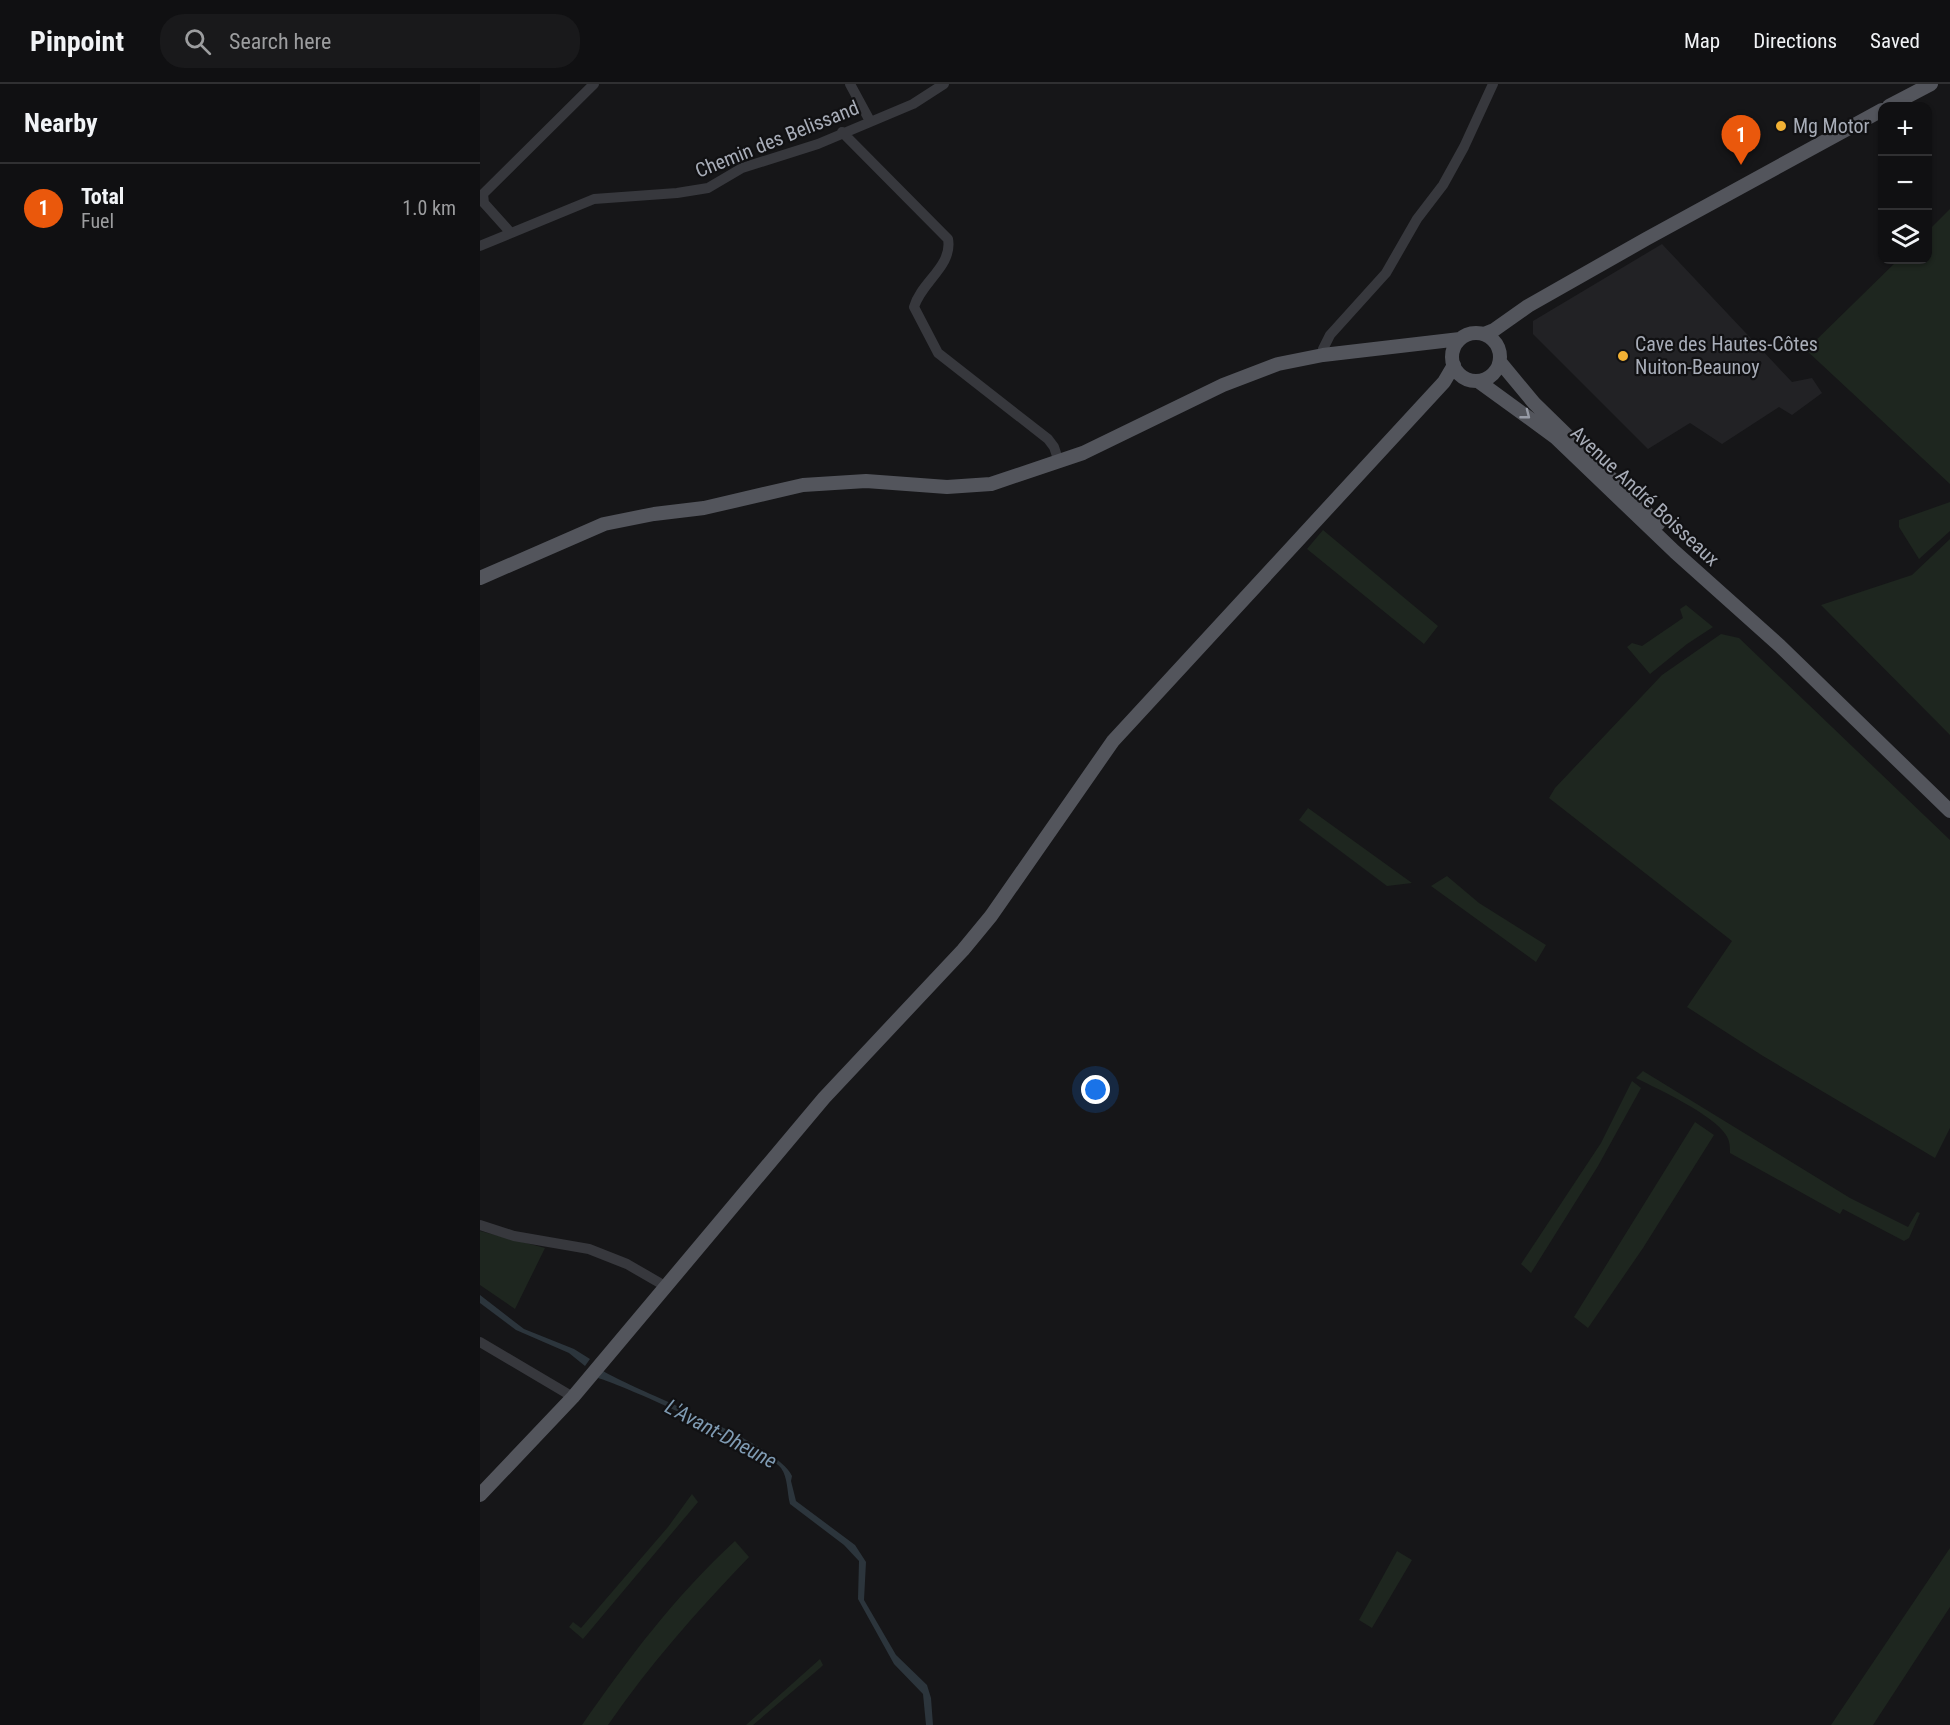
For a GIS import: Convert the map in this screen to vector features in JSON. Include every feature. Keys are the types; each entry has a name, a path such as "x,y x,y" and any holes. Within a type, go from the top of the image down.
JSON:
{"main road":[{"path":"1896,102 1930,84"},
{"path":"480,578 588,531 620,520 704,508 831,482 866,481 971,487 991,484 1059,462 1257,371 1288,361 1460,339 1471,333 1484,334 1494,330 1527,306 1878,112"},
{"path":"1409,421 1448,389 1492,375 1507,332 1542,299"},
{"path":"1484,334 1493,340 1500,355"},
{"path":"480,1494 573,1396 824,1098 916,1003 991,916 1113,741 1444,382 1453,361 1454,347 1460,339"},
{"path":"1410,345 1430,346 1453,361 1460,375 1474,381"},
{"name":"Avenue André Boisseaux","path":"1500,355 1534,403 1761,624 1780,646"},
{"name":"Avenue André Boisseaux","path":"1474,381 1555,437 1710,585 1780,646 1950,810"}],"street":[{"path":"510,232 482,200 483,194 594,84"},
{"path":"850,84 870,121"},
{"name":"Chemin des Belissand","path":"480,246 594,199 677,194 708,188 742,168 818,144 925,98 944,84"},
{"path":"1323,355 1323,349 1330,335 1386,273 1418,219 1443,185 1464,147 1492,84"},
{"path":"842,132 948,239 950,249 945,261 917,296 914,307 938,353 1048,439 1054,447 1059,462"},
{"path":"480,1225 514,1236 589,1249 627,1264 665,1286"},
{"path":"480,1342 573,1396"}],"shaded area":[{"path":"1950,209 1950,484 1806,350 1894,264 1932,264 1932,227"},
{"path":"1662,244 1792,382 1812,378 1822,393 1792,415 1779,407 1722,444 1690,423 1648,449 1533,334 1533,321"},
{"path":"1950,502 1950,531 1919,559 1899,527 1899,520"},
{"path":"1323,530 1438,626 1424,644 1307,549"},
{"path":"1950,539 1950,735 1821,605 1912,575"},
{"path":"1686,605 1713,627 1687,644 1650,674 1627,647 1632,643 1642,646 1683,618 1680,609"},
{"path":"1721,634 1739,638 1950,840 1950,1128 1935,1158 1763,1056 1687,1007 1732,941 1549,798 1555,788 1662,675"},
{"path":"1308,808 1412,883 1387,886 1299,820"},
{"path":"1447,876 1479,903 1546,945 1536,962 1431,886"},
{"path":"1643,1071 1850,1198 1908,1227 1917,1212 1920,1213 1909,1238 1904,1241 1843,1209 1840,1214 1730,1153 1728,1140 1720,1127 1685,1103 1636,1078"},
{"path":"1632,1081 1641,1088 1598,1166 1531,1273 1521,1264 1601,1143"},
{"path":"1695,1122 1714,1135 1643,1248 1588,1328 1574,1317"},
{"path":"480,1231 545,1248 515,1309 480,1285"},
{"path":"480,1295 524,1329 574,1349 590,1359 585,1366 569,1353 516,1330 480,1303"},
{"path":"603,1371 706,1419 761,1448 781,1463 792,1476 796,1501 855,1545 866,1562 864,1600 896,1655 927,1685 931,1698 933,1725 926,1725 923,1694 894,1664 858,1599 859,1561 844,1545 790,1504 786,1480 781,1468 751,1448 724,1434 664,1405 598,1378"},
{"path":"692,1494 698,1502 583,1639 569,1627 573,1622 581,1628 668,1527"},
{"path":"735,1541 749,1557 675,1638 608,1725 582,1725 653,1629 693,1583"},
{"path":"1950,1548 1950,1607 1873,1725 1831,1725"},
{"path":"1397,1551 1412,1560 1372,1628 1359,1620"},
{"path":"820,1659 823,1665 820,1668 753,1725 746,1725"}],"place":[{"name":"Mg Motor","path":"1781,126"},
{"name":"Total","path":"1741,165"},
{"name":"Cave des Hautes-Côtes Nuiton-Beaunoy","path":"1623,356"}],"water label":[{"name":"L'Avant-Dheune","path":"721,1434"}]}
